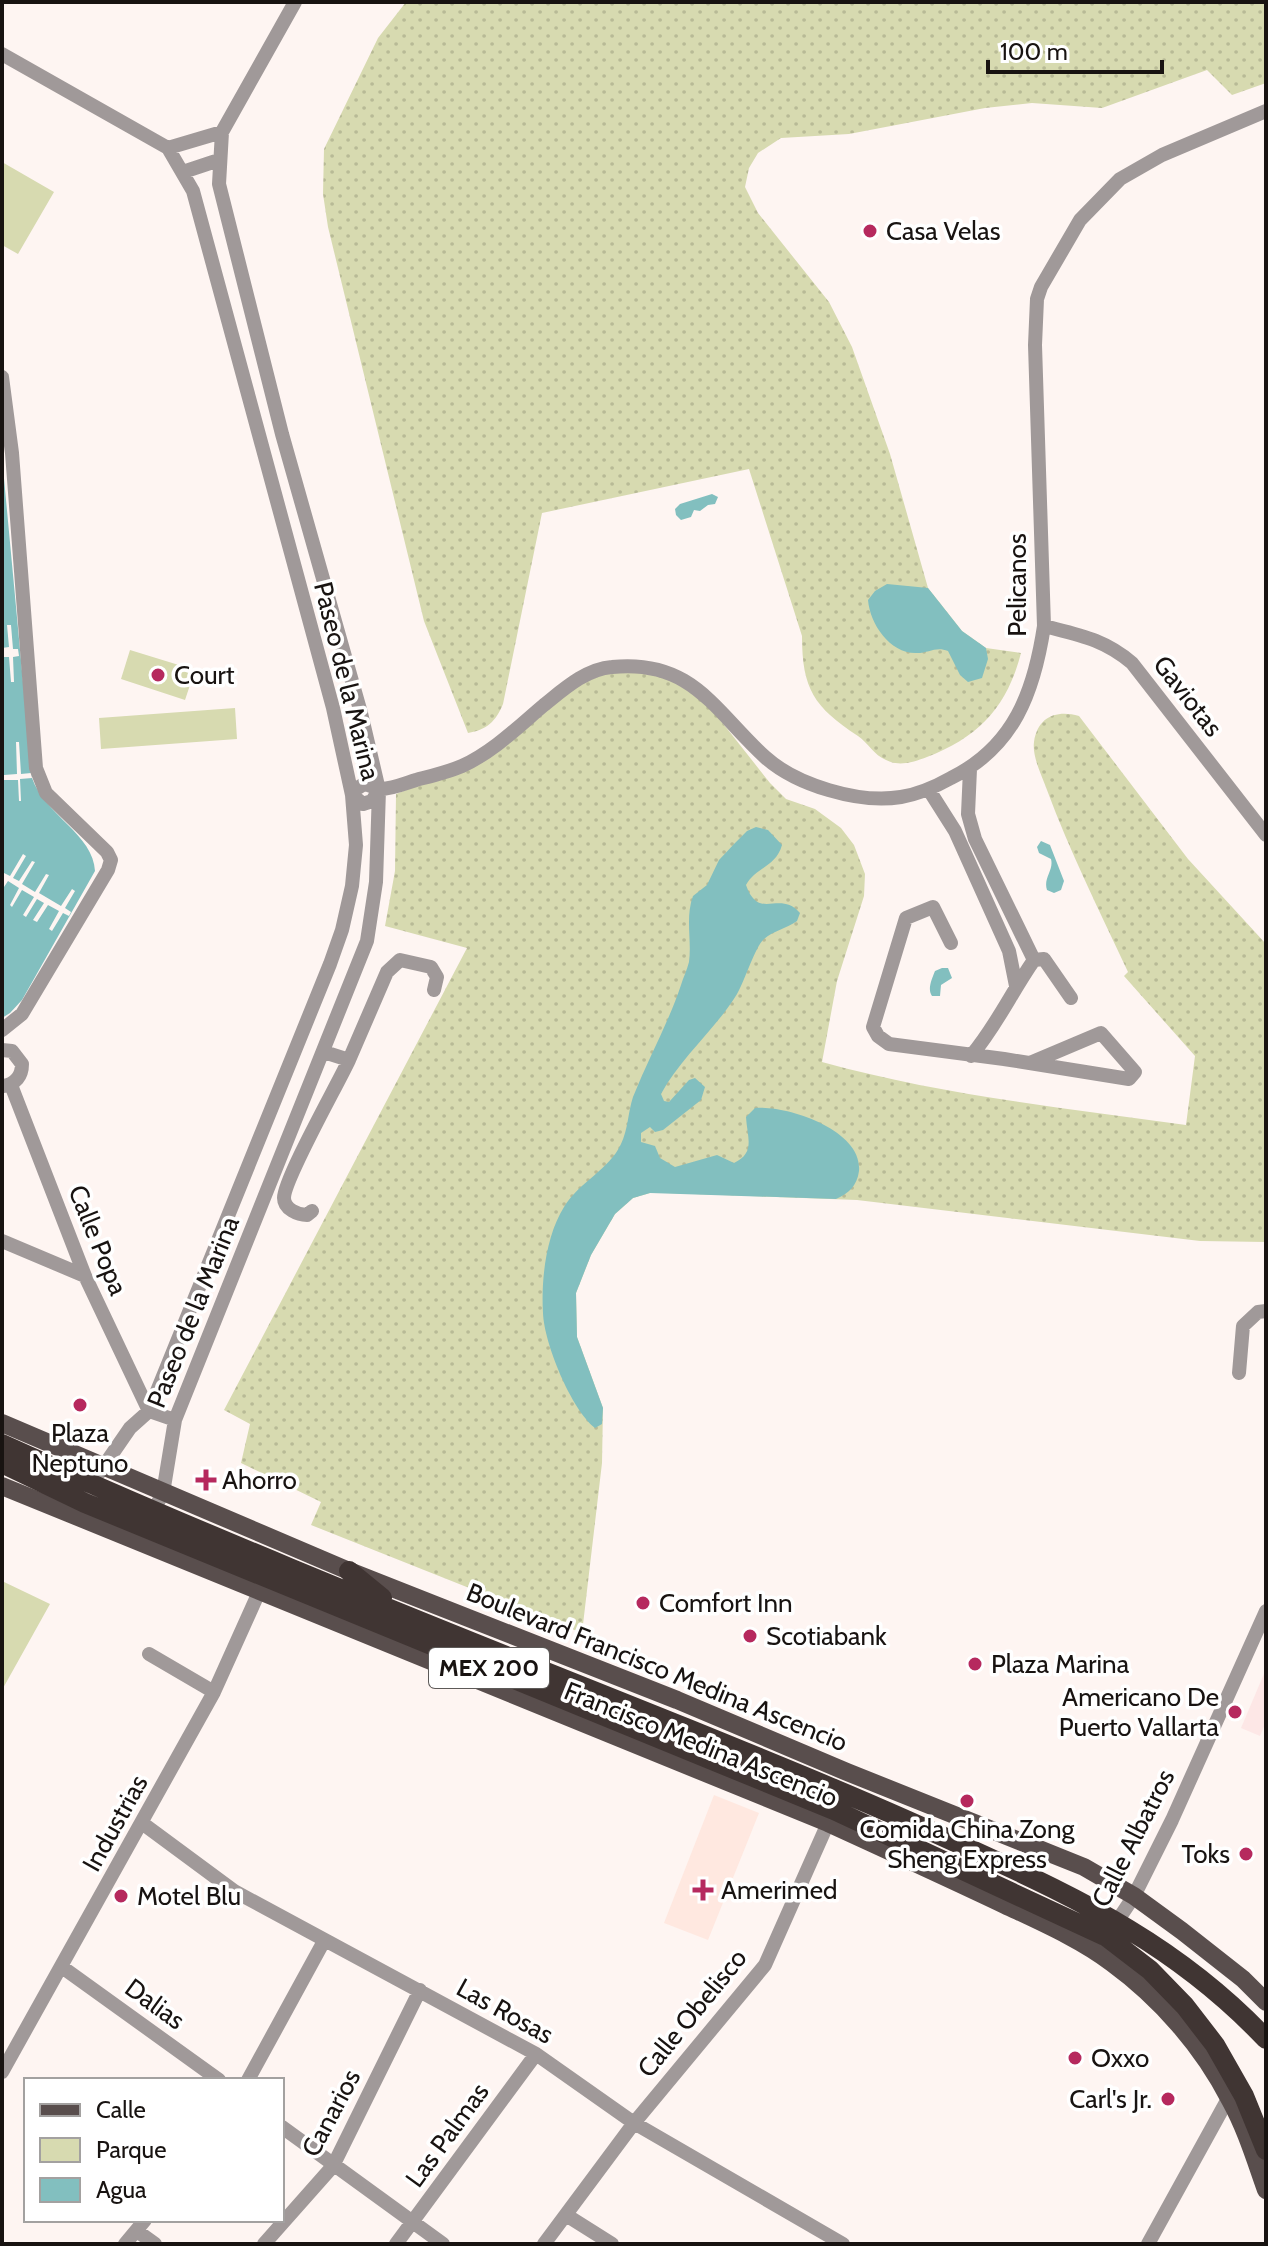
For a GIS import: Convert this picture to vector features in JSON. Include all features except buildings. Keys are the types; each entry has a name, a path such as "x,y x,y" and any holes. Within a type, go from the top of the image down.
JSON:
{"highway":[{"name":"Francisco Medina Ascencio","path":"2,1444 145,1527 835,1808 1071,1895 1107,1937 1150,1970 1185,2006 1215,2045 1237,2097 1266,2150"},
{"name":"Francisco Medina Ascencio","path":"2,1463 90,1494"},
{"name":"Francisco Medina Ascencio","path":"145,1527 397,1611 835,1808"},
{"path":"349,1571 397,1611"},
{"name":"Francisco Medina Ascencio","path":"1107,1937 1137,1932 1213,1988 1266,2039"},
{"path":"1237,2097 1266,2122"}],"main road":[{"name":"Boulevard Francisco Medina Ascencio","path":"2,1423 90,1494 163,1493 1084,1867 1134,1896 1198,1943 1266,2002"},
{"name":"Francisco Medina Ascencio","path":"2,1486 90,1494 259,1592 835,1808 1022,1913 1107,1937"},
{"name":"Francisco Medina Ascencio","path":"1237,2097 1266,2190"}],"street":[{"name":"Paseo de la Marina","path":"145,1527 163,1493 175,1420 367,941 376,882 379,790 219,184 222,132 295,2"},
{"name":"Paseo de la Marina","path":"2,54 168,148 193,191 333,708 352,795 356,845 352,886 330,964 149,1411 130,1428 90,1494"},
{"name":"Pelicanos","path":"352,795 363,804 372,801 379,790 463,766 504,738 577,679 607,667 634,665 686,679 786,773 840,793 878,799 900,797 929,790 970,769 994,750 1011,728 1029,692 1040,657 1044,626 1035,345 1037,299 1041,287 1080,220 1120,179 1162,155 1266,111"},
{"path":"168,148 222,132"},
{"path":"183,172 219,160"},
{"path":"2,377 14,469 36,768 46,793 107,852 111,860 108,870 22,1014 2,1030"},
{"path":"276,503 300,496"},
{"name":"Gaviotas","path":"1044,626 1097,639 1114,647 1132,663 1266,835"},
{"path":"970,769 968,814 975,839 1034,960"},
{"path":"929,790 950,822 1009,951 1016,986"},
{"path":"950,822 968,814"},
{"path":"951,943 933,907 906,918 873,1027 878,1036 889,1044 1129,1079 1135,1072 1101,1033 1030,1063"},
{"path":"1009,951 1026,945"},
{"path":"971,1056 993,1030 1034,960 1044,959 1071,998"},
{"path":"312,1211 307,1215 295,1212 286,1206 284,1197 387,972 400,960 431,967 437,977 434,990"},
{"path":"305,1027 330,1036"},
{"path":"993,1030 1004,1059"},
{"name":"Calle Popa","path":"2,1050 17,1055 22,1064 20,1076 6,1085 85,1276 149,1411"},
{"path":"295,1052 349,1060"},
{"path":"2,1241 85,1276"},
{"path":"1239,1373 1243,1326 1258,1312 1266,1311"},
{"path":"149,1411 175,1420"},
{"name":"Industrias","path":"2,2072 214,1692 259,1592"},
{"name":"Calle Albatros","path":"1107,1937 1134,1896 1266,1611"},
{"path":"149,1654 214,1692"},
{"name":"Calle Obelisco","path":"544,2244 634,2123 765,1965 835,1808"},
{"name":"Las Rosas","path":"142,1823 234,1891 536,2054 634,2123 836,2242"},
{"path":"249,2078 324,1941"},
{"name":"Dalias","path":"62,1967 216,2078"},
{"name":"Canarios","path":"284,2221 333,2166 420,1990"},
{"name":"Las Palmas","path":"396,2244 536,2054"},
{"path":"1148,2244 1237,2097"},
{"path":"284,2129 443,2244"},
{"path":"566,2215 612,2244"},
{"name":"Canarios","path":"264,2244 283,2222"},
{"path":"125,2244 141,2226 155,2244"}],"shaded area":[{"path":"1266,1669 1266,1722 1260,1736 1241,1728"},
{"name":"Amerimed","path":"714,1795 759,1813 708,1940 664,1923"}],"green space":[{"path":"406,2 1266,2 1266,83 1232,95 1207,70 1102,108 1032,103 985,108 849,134 781,138 758,153 749,168 745,187 758,213 829,302 852,347 890,454 928,588 962,631 986,648 1021,653 1008,689 976,730 927,757 896,763 878,755 821,706 808,683 802,636 749,469 542,513 503,704 490,724 468,733 424,621 328,227 323,194 324,149 378,38"},
{"path":"2,162 54,192 18,254 2,245"},
{"name":"Court","path":"130,650 195,670 185,700 121,679"},
{"path":"649,670 681,680 706,702 786,799 815,809 841,828 854,845 865,874 864,896 837,981 822,1062 957,1092 1186,1125 1195,1056 1124,976 1128,972 1065,836 1036,760 1034,742 1044,721 1063,714 1079,716 1188,859 1266,944 1266,1242 1200,1241 857,1200 666,1193 633,1198 615,1214 591,1255 576,1293 577,1337 603,1408 602,1463 582,1633 311,1525 321,1502 241,1463 250,1424 224,1410 467,948 385,926 395,871 396,794 472,763 572,687 610,672"},
{"path":"235,708 237,739 101,749 99,718"},
{"path":"2,1581 50,1604 2,1690"}],"water":[{"path":"2,457 32,778 47,803 86,846 95,871 22,1000 2,1018"},
{"path":"712,494 718,497 715,504 700,511 694,510 691,517 681,520 676,515 675,509 680,504"},
{"path":"887,584 928,588 962,631 986,648 988,659 982,678 968,682 960,675 948,651 907,652 890,643 877,628 868,600"},
{"path":"756,827 768,830 782,845 771,863 746,885 751,896 763,904 792,906 800,913 797,921 764,939 737,994 661,1094 664,1101 669,1102 689,1080 695,1078 705,1087 701,1100 663,1130 655,1132 650,1127 641,1133 641,1142 655,1146 660,1158 675,1167 717,1155 734,1163 748,1149 746,1117 755,1108 769,1108 803,1116 836,1132 849,1143 857,1156 858,1176 852,1188 836,1199 650,1193 633,1198 615,1214 591,1255 576,1293 577,1337 603,1408 602,1424 595,1428 568,1391 548,1341 543,1300 549,1244 558,1218 570,1198 609,1161 623,1139 633,1097 688,965 689,912 693,896 707,885 719,860 747,831"},
{"path":"1041,841 1050,845 1064,881 1061,890 1054,893 1047,890 1046,882 1052,863 1051,859 1039,853 1037,847"},
{"path":"948,968 952,978 941,985 940,996 932,996 930,987 935,971"}],"pier":[{"path":"7,625 11,625 13,649 18,649 19,656 13,657 14,682 11,682 9,657 2,657 2,648 9,647"},
{"path":"16,742 19,742 21,774 31,773 32,778 20,779 21,801 18,780 2,780 2,747 4,775 17,774"},
{"path":"23,854 26,856 13,878 19,881 32,861 35,862 22,884 35,892 46,874 49,875 39,893 61,906 72,889 75,891 65,908 71,912 69,916 63,913 52,931 49,929 59,911 48,905 37,922 33,920 44,903 37,899 26,917 23,915 34,897 22,890 12,907 10,905 19,888 8,881 2,890 2,872 10,876"}],"place":[{"name":"Casa Velas","path":"870,231"},
{"name":"Court","path":"158,675"},
{"name":"Plaza Neptuno","path":"80,1405"},
{"name":"Ahorro","path":"206,1480"},
{"name":"Comfort Inn","path":"643,1603"},
{"name":"Scotiabank","path":"750,1636"},
{"name":"Plaza Marina","path":"975,1664"},
{"name":"Americano De Puerto Vallarta","path":"1235,1712"},
{"name":"Comida China Zong Sheng Express","path":"967,1801"},
{"name":"Toks","path":"1246,1854"},
{"name":"Amerimed","path":"703,1890"},
{"name":"Motel Blu","path":"121,1896"},
{"name":"Oxxo","path":"1075,2058"},
{"name":"Carl's Jr.","path":"1168,2099"}]}
